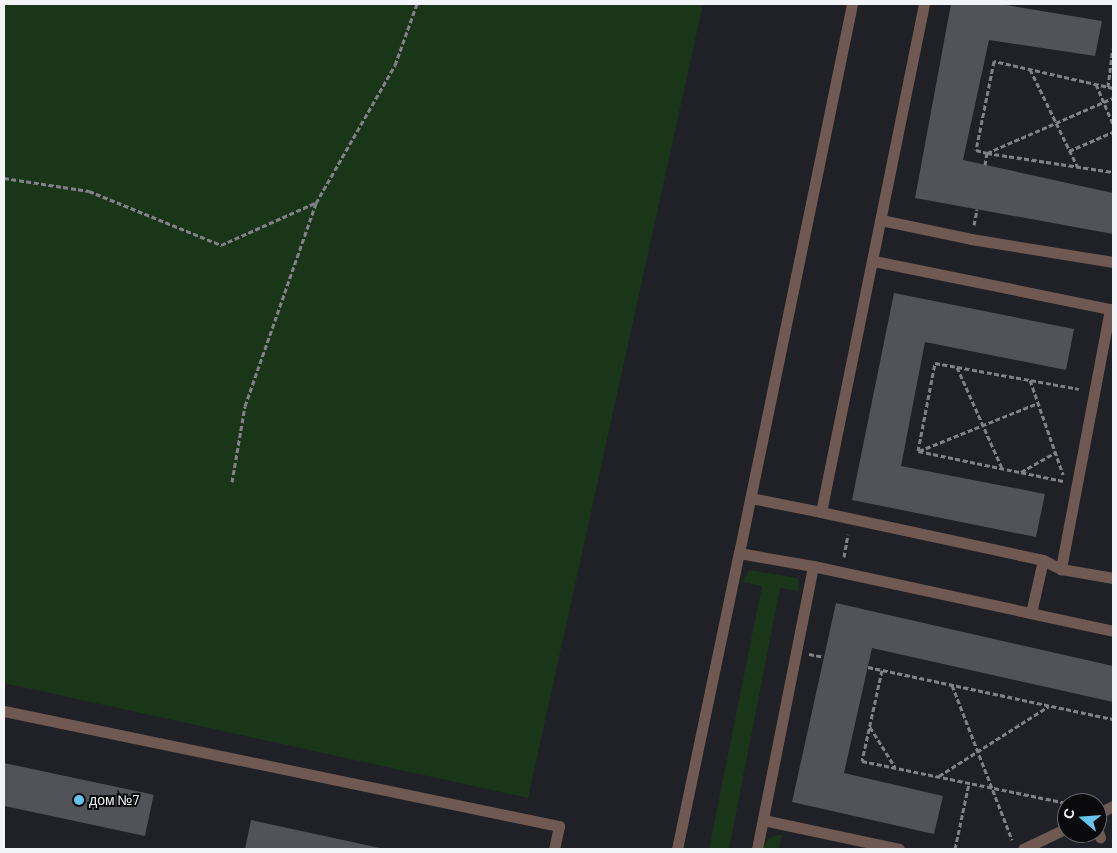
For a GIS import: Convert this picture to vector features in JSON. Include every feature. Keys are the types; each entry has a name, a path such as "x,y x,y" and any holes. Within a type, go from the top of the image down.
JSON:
{"lane":[{"path":"677,849 740,553 852,4"},
{"path":"821,512 874,261 924,4"},
{"path":"881,220 971,239 1113,262"},
{"path":"874,261 1110,309 1062,569"},
{"path":"751,498 1043,560 1062,569 1112,578 1113,565"},
{"path":"740,553 813,566 1113,631"},
{"path":"1031,613 1043,560"},
{"path":"758,849 813,566"},
{"path":"4,711 559,826 554,849"},
{"path":"763,820 899,849"},
{"path":"1023,849 1057,833"}],"path":[{"path":"232,482 245,406 316,203 395,65 417,4"},
{"path":"1108,86 1113,49"},
{"path":"1113,88 994,61 976,150 1113,172"},
{"path":"1030,69 1077,167"},
{"path":"1096,84 1113,124"},
{"path":"987,153 1113,98"},
{"path":"1069,150 1113,132"},
{"path":"985,165 987,153"},
{"path":"4,178 89,191 221,245 316,203"},
{"path":"918,451 935,363 1094,392"},
{"path":"957,367 1002,468"},
{"path":"918,451 1066,481 1030,380"},
{"path":"918,451 1038,403"},
{"path":"1020,472 1056,452"},
{"path":"841,572 851,518"},
{"path":"868,667 1113,719"},
{"path":"882,670 862,761 1057,801"},
{"path":"952,685 1016,849"},
{"path":"938,777 1050,705"},
{"path":"870,727 895,768"},
{"path":"955,849 969,783"}],"green space":[{"path":"4,4 703,4 528,798 4,683"},
{"path":"749,570 798,578 799,591 780,588 729,849 709,849 762,586 743,582"},
{"path":"782,835 779,848 781,849 762,849 768,839"}],"building":[{"path":"951,4 1000,4 1102,21 1095,56 989,40 963,160 1113,193 1113,234 915,198"},
{"path":"894,293 1074,329 1066,370 925,342 901,466 1045,494 1036,537 852,500"},
{"path":"836,603 1113,666 1113,702 872,648 844,773 943,796 934,834 792,802"},
{"name":"дом №7","path":"4,763 154,795 145,836 4,806"},
{"path":"251,820 380,848 380,849 245,849"}],"place":[{"name":"дом №7","path":"79,800"}]}
